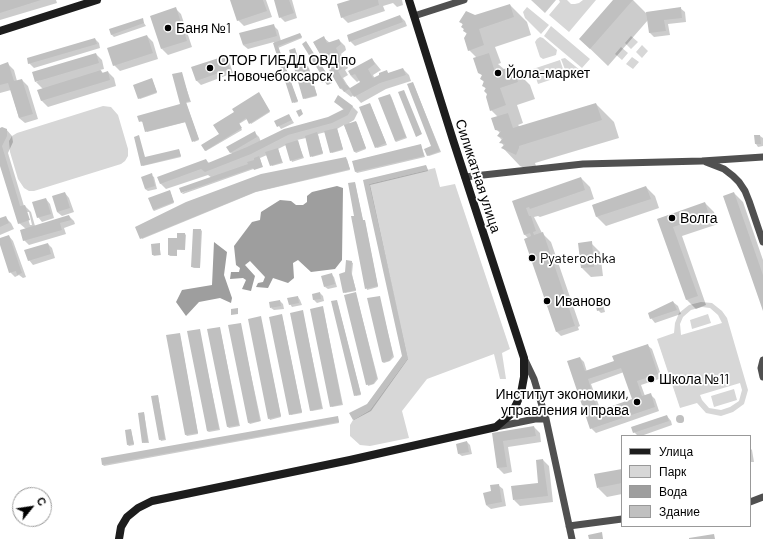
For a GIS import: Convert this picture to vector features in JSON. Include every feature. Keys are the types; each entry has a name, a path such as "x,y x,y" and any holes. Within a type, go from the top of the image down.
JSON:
{"street":[{"path":"0,30 97,0"},
{"name":"Силикатная улица","path":"409,0 524,358"},
{"path":"414,16 464,0"},
{"path":"465,177 583,164 702,161 763,157"},
{"path":"702,161 724,169 739,182 745,191 763,242"},
{"path":"524,358 534,379 546,419 572,539"},
{"path":"496,427 508,418 516,405 522,388 524,358"},
{"path":"763,360 761,368 763,377"},
{"path":"119,539 121,527 127,517 138,508 152,501 350,460 496,427 535,419 546,419"},
{"path":"751,502 763,497"},
{"path":"569,526 621,519"}],"green space":[{"path":"559,0 567,0 571,4 575,4 583,0 596,0 569,32 549,15 560,2"},
{"path":"527,7 549,25 541,34 525,18 523,12"},
{"path":"551,26 590,59 582,68 544,36"},
{"path":"631,36 638,42 631,49 625,43"},
{"path":"540,37 557,50 556,55 543,59 540,57 535,42"},
{"path":"642,45 648,51 642,58 636,52"},
{"path":"621,47 628,53 622,60 615,54"},
{"path":"632,57 639,62 633,69 626,64"},
{"path":"565,58 580,70 567,75 561,59"},
{"path":"560,60 565,75 538,84 533,69"},
{"path":"103,106 111,107 118,115 128,149 128,156 125,161 121,164 34,191 29,191 24,188 18,179 10,152 9,141 12,136 17,133"},
{"path":"435,168 440,187 455,184 510,349 502,353 506,379 500,379 494,354 427,379 402,411 409,438 370,446 360,445 350,436 350,425 353,420 370,410 408,358 369,184"},
{"path":"701,302 712,303 722,311 727,318 748,390 744,404 733,412 721,416 706,413 697,403 680,408 657,339 674,333 675,323 679,313 689,305","holes":["702,307 710,308 718,315 722,323 681,335 680,324 683,317 691,310","740,383 742,390 739,401 730,407 721,410 709,408 702,400 700,395"]},
{"path":"708,314 711,323 692,329 690,320"},
{"path":"734,389 737,400 714,407 711,396"}],"water":[{"path":"337,186 343,188 342,260 335,269 311,272 298,260 293,263 294,278 288,283 273,278 268,288 256,287 258,283 263,282 265,277 250,261 245,265 255,276 251,291 242,289 246,280 243,278 230,279 231,272 239,272 240,268 236,265 234,246 252,222 260,220 261,212 280,200 291,201 296,205 303,205 307,202 307,196 312,192"},
{"path":"214,242 227,252 224,275 232,298 231,303 220,298 199,302 186,316 176,302 182,290 212,285"}],"building":[{"path":"0,0 41,0 0,13"},
{"path":"230,0 263,0 267,11 237,21"},
{"path":"274,0 289,0 294,13 279,18"},
{"path":"350,0 378,0 379,5 341,18 337,4"},
{"path":"613,0 633,0 590,49 579,39"},
{"path":"510,4 514,17 479,29 484,45 468,51 464,38 467,33 463,31 464,29 461,27 463,24 459,22 466,11 475,15"},
{"name":"Баня №1","path":"176,7 187,41 161,49 150,16"},
{"path":"681,7 682,18 664,20 666,31 649,33 646,12"},
{"path":"400,15 403,22 349,42 347,35"},
{"path":"143,18 144,23 111,35 109,29"},
{"path":"274,24 277,36 243,45 239,33"},
{"path":"300,33 302,37 278,46 298,101 292,103 273,43"},
{"path":"147,35 153,53 113,66 107,48"},
{"path":"324,36 327,43 339,39 341,44 336,48 343,62 340,64 342,69 338,71 346,85 350,88 360,82 355,74 351,76 348,71 372,58 375,64 368,69 373,78 379,75 379,73 387,70 388,73 403,68 406,75 380,83 354,97 349,89 344,92 342,88 340,89 313,42"},
{"path":"95,38 97,44 28,64 27,58"},
{"path":"306,41 332,82 327,85 324,80 321,82 318,78 322,76 302,44"},
{"path":"295,48 299,62 304,60 306,67 308,66 317,95 303,99 289,50"},
{"path":"96,53 99,63 35,82 32,72"},
{"path":"489,53 495,72 513,66 518,82 500,88 506,105 490,111 486,97 487,94 484,91 486,88 482,86 484,81 480,79 482,75 478,73 473,58"},
{"name":"ОТОР ГИБДД ОВД по г.Новочебоксарск","path":"225,56 230,69 196,81 191,67"},
{"path":"8,62 14,81 22,79 33,114 19,118 8,83 0,85 0,65"},
{"path":"101,70 102,73 108,71 110,80 41,101 37,90"},
{"path":"182,72 190,101 186,102 199,139 192,142 185,122 145,132 142,121 139,122 137,116 180,104 172,74"},
{"path":"152,78 157,92 138,99 133,85"},
{"path":"413,82 440,151 427,156 424,149 431,146 407,84"},
{"path":"404,90 422,134 416,137 398,92"},
{"path":"259,92 270,111 249,124 246,118 239,123 242,128 205,151 201,145 219,134 213,125 234,112 232,109"},
{"path":"390,94 406,137 395,141 378,98"},
{"path":"338,95 353,106 348,115 332,123 288,135 251,154 205,172 201,169 160,184 157,177 206,159 208,163 247,147 284,129 328,117 344,109 334,102"},
{"path":"370,103 386,143 375,148 359,107"},
{"path":"596,103 602,120 519,146 516,155 501,148 505,144 499,143 503,138 497,136 501,131 495,130 491,118 508,113 513,128"},
{"path":"301,109 303,114 299,117 296,111"},
{"path":"289,114 292,120 277,127 274,121"},
{"path":"356,121 366,148 354,152 344,125"},
{"path":"2,127 7,129 7,136 2,146 20,206 25,205 30,220 18,224 0,166 0,128"},
{"path":"337,128 343,149 330,153 324,131"},
{"path":"255,131 257,137 230,153 226,147"},
{"path":"317,132 323,153 310,157 305,136"},
{"path":"139,135 145,157 179,149 181,156 141,166 134,137"},
{"path":"754,135 760,135 761,144 755,144"},
{"path":"298,140 303,157 290,161 285,144"},
{"path":"421,144 424,156 355,172 352,161"},
{"path":"278,148 282,162 270,166 265,152"},
{"path":"259,156 263,167 254,170 253,168 181,193 179,188 248,164 247,162 254,160 254,158"},
{"path":"346,157 350,169 255,192 140,239 135,227 186,202 261,174"},
{"path":"426,165 428,170 369,184 408,358 370,410 353,420 349,413 367,404 402,356 363,180"},
{"path":"152,173 155,186 145,189 141,177"},
{"path":"581,177 585,190 530,209 529,207 526,208 529,216 531,216 536,231 533,232 534,235 543,232 575,326 556,332 524,239 531,236 530,233 524,235 512,201"},
{"path":"355,182 363,220 365,220 378,286 365,289 351,216 354,216 348,183"},
{"path":"646,186 651,199 596,217 592,205"},
{"path":"170,190 174,202 153,210 148,198"},
{"path":"65,192 70,208 57,212 52,196"},
{"path":"734,192 763,275 763,311 723,196"},
{"path":"46,198 51,214 37,218 32,202"},
{"path":"705,202 709,215 673,227 698,296 686,300 657,219"},
{"path":"69,215 71,220 60,223 62,230 23,241 20,230"},
{"path":"6,216 9,223 0,227 0,218"},
{"path":"193,229 201,229 200,268 191,267"},
{"path":"177,233 185,233 185,250 177,249 177,256 168,255 168,238 177,238"},
{"path":"9,235 22,273 17,275 16,271 9,273 0,245 0,238"},
{"path":"592,241 594,267 581,268 578,243"},
{"path":"48,243 51,254 28,261 24,250"},
{"path":"160,243 160,255 152,255 151,244"},
{"path":"346,260 352,261 351,272 356,290 343,293 339,274 345,272"},
{"path":"332,273 335,284 324,287 321,276"},
{"path":"320,292 321,299 313,300 312,294"},
{"path":"356,292 377,378 373,384 366,385 344,295"},
{"path":"298,296 299,303 289,305 287,298"},
{"path":"380,296 393,355 389,361 382,362 367,298"},
{"path":"280,300 281,306 270,308 269,302"},
{"path":"337,300 361,394 354,396 331,301"},
{"path":"600,300 603,309 597,311 595,302"},
{"path":"673,301 677,310 650,319 648,313"},
{"path":"323,306 342,404 330,407 310,309"},
{"path":"238,308 238,314 231,315 231,309"},
{"path":"303,310 322,408 310,411 290,313"},
{"path":"282,314 302,412 289,415 269,317"},
{"path":"261,316 281,416 268,419 248,319"},
{"path":"241,323 260,421 248,423 228,325"},
{"path":"220,327 239,425 227,427 207,329"},
{"path":"200,329 219,429 207,431 187,331"},
{"path":"180,333 198,433 185,435 166,335"},
{"path":"648,344 658,374 637,381 642,396 651,393 655,407 590,429 567,361 580,357 585,371 614,361 612,356","holes":["621,368 632,399 598,411 588,379"]},
{"path":"158,395 165,439 159,440 151,396"},
{"path":"144,412 148,442 142,443 138,413"},
{"path":"667,415 669,421 633,433 631,427"},
{"path":"680,415 683,416 683,422 680,423 677,422 676,419 677,416"},
{"path":"338,416 339,422 102,465 101,458"},
{"path":"534,426 536,436 503,441 507,467 497,468 492,433"},
{"path":"131,429 134,444 127,445 125,430"},
{"path":"467,441 469,452 458,454 456,444"},
{"path":"543,459 548,496 513,500 511,486 538,483 536,460"},
{"path":"621,469 621,483 597,488 594,474"},
{"path":"499,484 502,502 486,505 483,493 491,491 490,485"},
{"path":"602,532 603,539 589,539 588,535"},
{"path":"714,534 715,539 689,539 689,538"}],"place":[{"name":"Баня №1","path":"168,28"},
{"name":"ОТОР ГИБДД ОВД по г.Новочебоксарск","path":"210,68"},
{"name":"Йола-маркет","path":"498,73"},
{"name":"Волга","path":"672,218"},
{"name":"Pyaterochka","path":"532,258"},
{"name":"Иваново","path":"547,301"},
{"name":"Школа №11","path":"651,379"},
{"name":"Институт экономики, управления и права","path":"637,402"}]}
